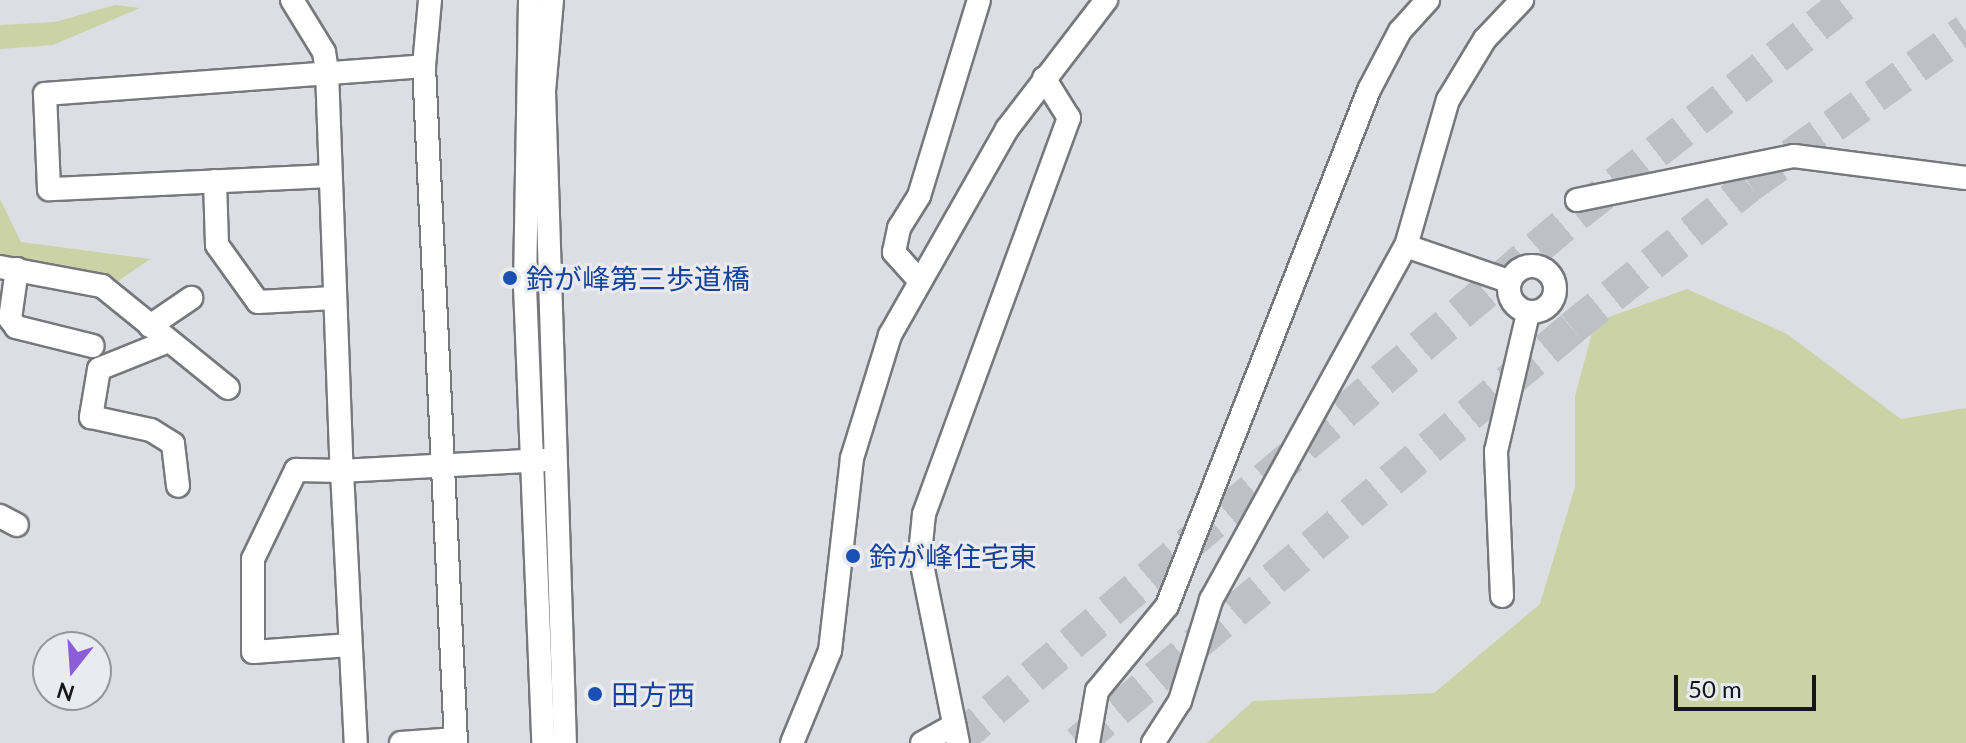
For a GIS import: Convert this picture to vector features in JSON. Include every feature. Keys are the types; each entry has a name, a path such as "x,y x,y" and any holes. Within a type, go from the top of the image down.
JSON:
{"street":[{"path":"292,0 324,52 327,71 334,298 356,743"},
{"path":"401,743 456,741 424,66 430,0"},
{"path":"530,0 523,95 565,743"},
{"path":"543,743 544,91 552,0"},
{"path":"918,279 894,252 899,228 919,196 979,0"},
{"path":"792,743 830,651 838,547 866,396 918,279 1044,78 1106,0"},
{"path":"1088,743 1097,691 1167,606 1369,90 1400,31 1428,0"},
{"path":"1153,743 1180,701 1218,587 1406,246 1448,100 1485,39 1522,0"},
{"path":"329,176 49,189 45,94 424,66"},
{"path":"922,743 956,734 920,554 924,514 1069,118 1044,78"},
{"path":"1577,200 1794,156 1966,178"},
{"path":"215,181 217,245 258,302 334,298"},
{"path":"1406,246 1508,281"},
{"path":"1534,264 1553,275 1556,293 1545,310 1528,313 1510,301 1508,281 1534,264"},
{"path":"93,346 16,327 10,319 8,268 102,286 158,334 185,349 228,388"},
{"path":"178,486 173,444 151,430 91,417 99,369 158,334 191,298"},
{"path":"1502,596 1496,451 1528,313"},
{"path":"350,645 253,652 253,559 296,470 342,471 545,460"}],"green space":[{"path":"115,5 140,8 53,45 0,49 0,25 55,22"},
{"path":"0,199 21,242 150,259 114,284 0,261"},
{"path":"1687,289 1787,334 1901,419 1966,408 1966,743 1207,743 1253,701 1434,693 1540,604 1575,487 1575,396 1595,322"}],"tunnel":[{"path":"954,743 1576,215 1849,0"},
{"path":"1078,743 1572,328 1750,185 1966,31"}],"place":[{"name":"鈴が峰第三歩道橋","path":"510,278"},
{"name":"鈴が峰住宅東","path":"853,556"},
{"name":"田方西","path":"595,694"}]}
